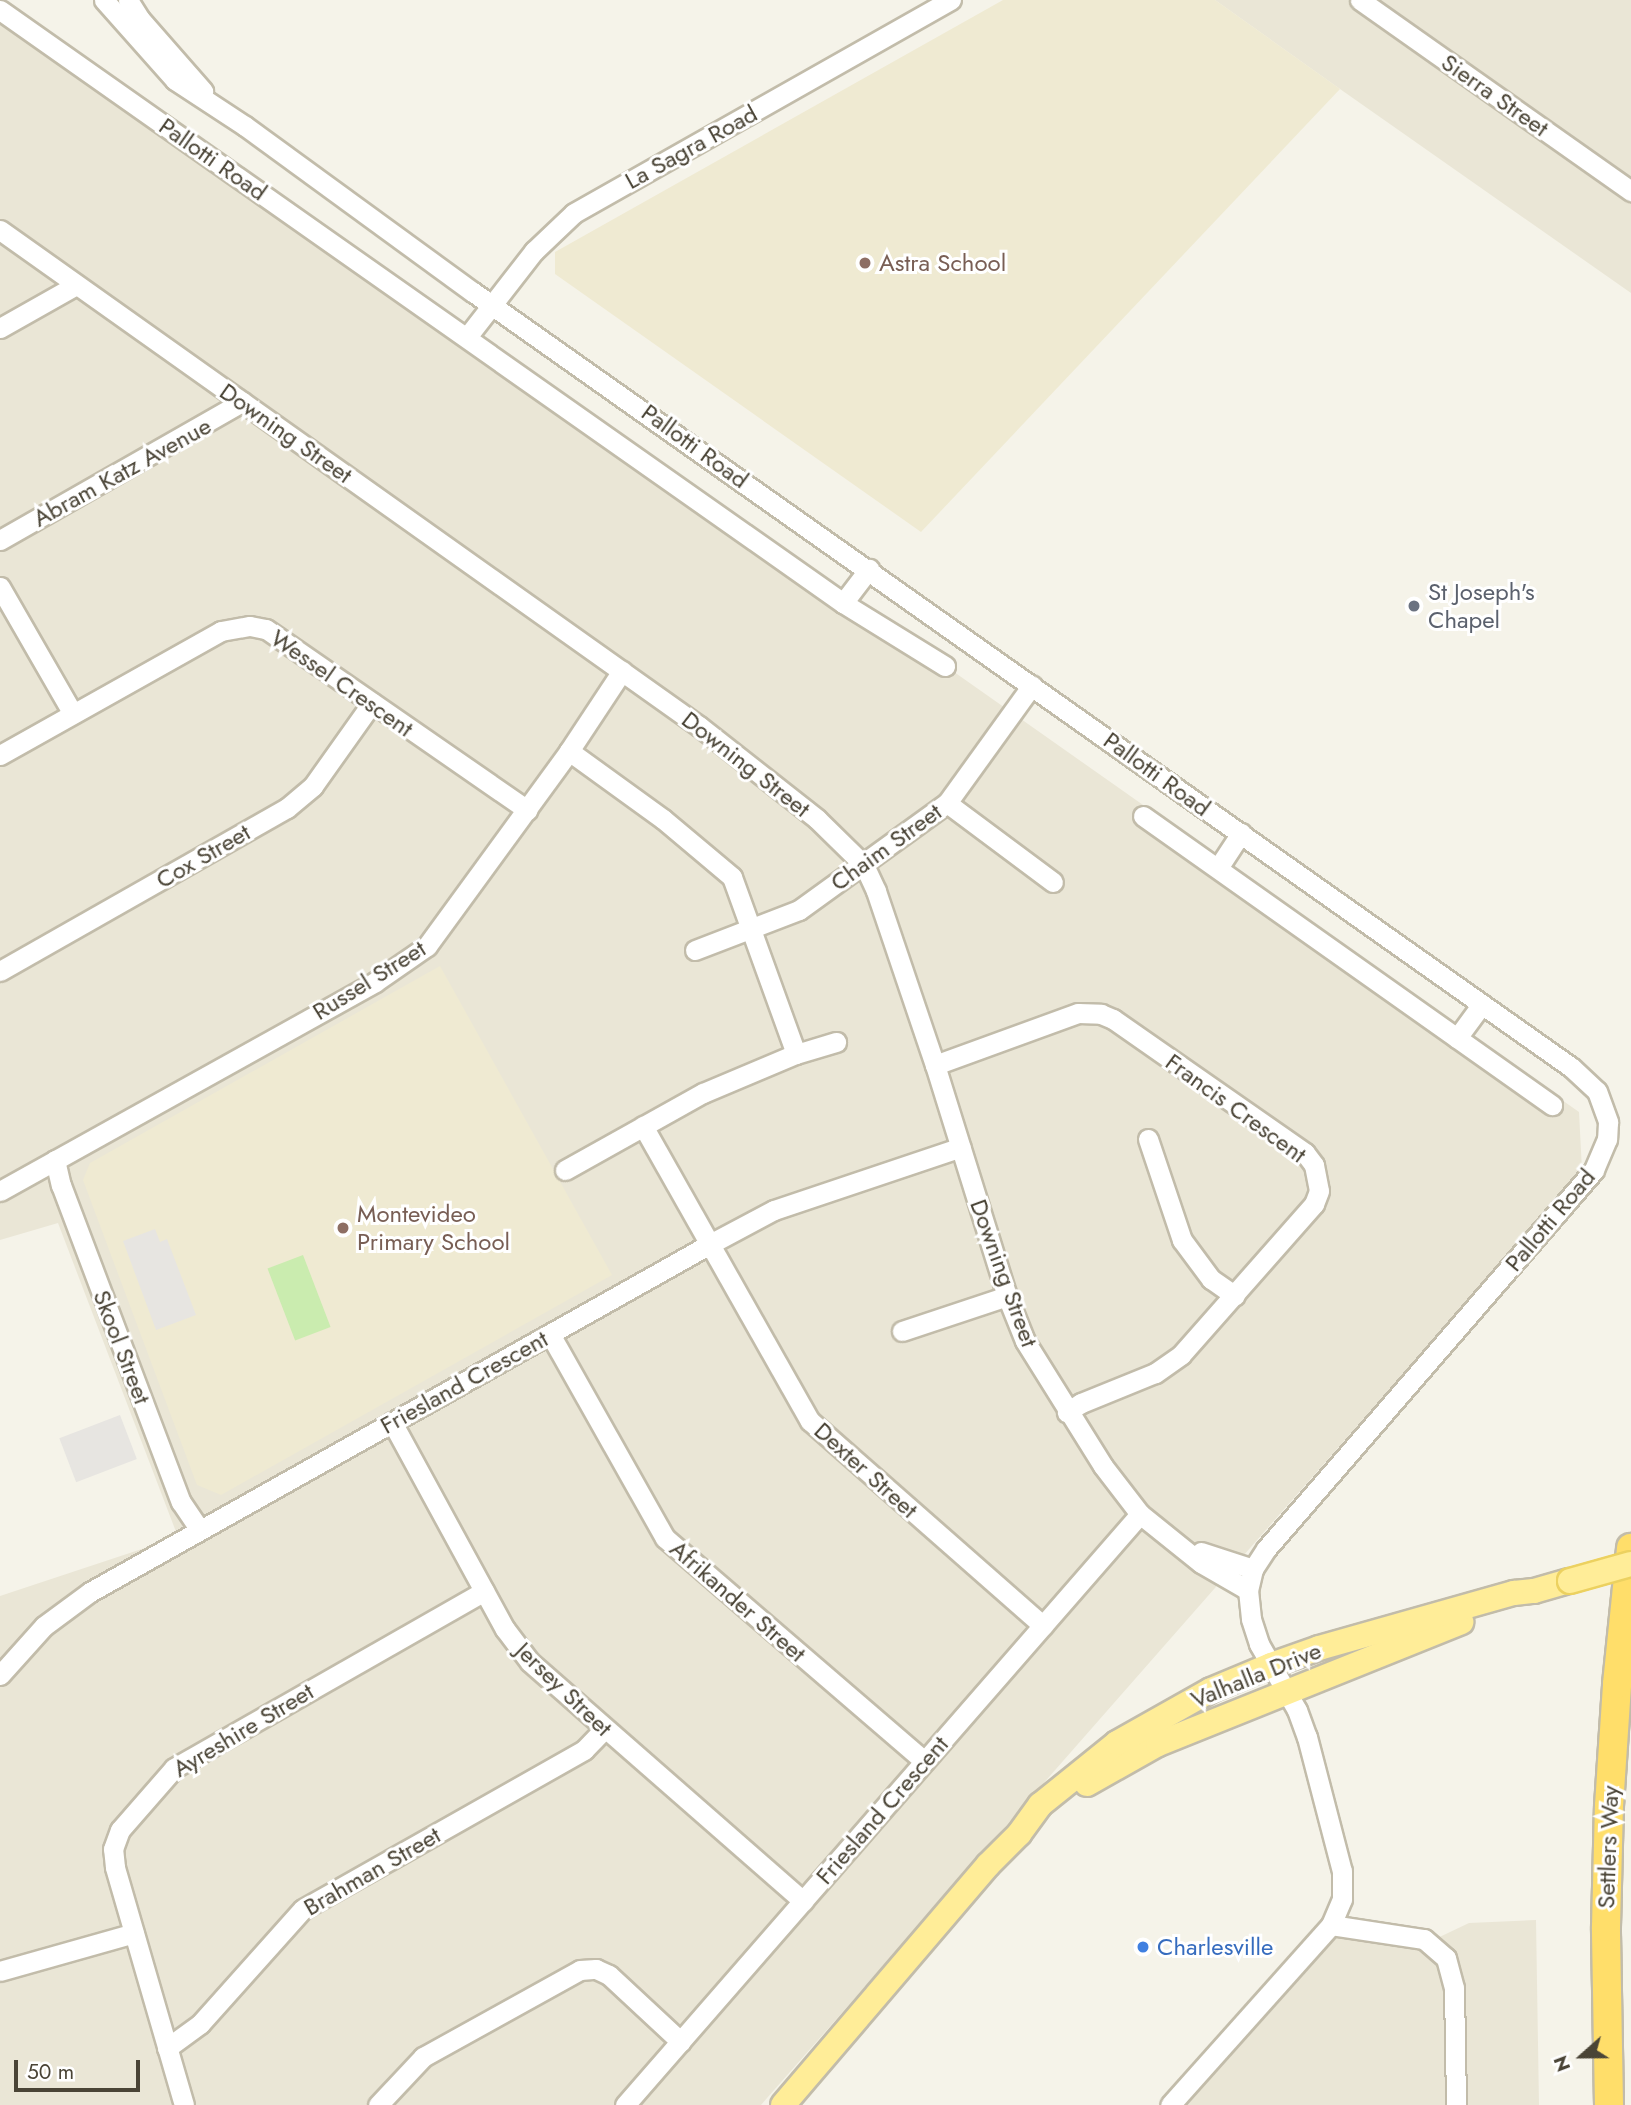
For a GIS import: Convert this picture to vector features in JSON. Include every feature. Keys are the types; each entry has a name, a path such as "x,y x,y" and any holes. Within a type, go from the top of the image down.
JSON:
{"highway":[{"name":"Settlers Way","path":"1609,2105 1606,1958 1609,1806 1617,1685 1631,1548"}],"main road":[{"name":"Valhalla Drive","path":"783,2105 988,1865 1019,1834 1040,1805 1117,1743 1210,1690 1271,1665 1514,1592 1534,1591 1631,1564"},
{"name":"Valhalla Drive","path":"1019,1834 1122,1762 1286,1691 1517,1601 1534,1591"}],"street":[{"path":"104,0 175,80 218,107"},
{"path":"128,0 141,19 218,107"},
{"name":"La Sagra Road","path":"467,337 534,251 573,213 951,0"},
{"name":"Sierra Street","path":"1360,0 1631,191"},
{"name":"Pallotti Road","path":"0,10 843,603 945,666"},
{"name":"Pallotti Road","path":"218,107 462,284 494,303 1572,1067 1597,1091 1608,1122 1602,1156 1574,1196 1266,1549 1253,1569"},
{"name":"Downing Street","path":"0,230 713,736 796,802 864,865 876,891 935,1065 1007,1296 1025,1341 1067,1412 1140,1514 1181,1544 1201,1563 1248,1590"},
{"path":"0,328 76,285"},
{"name":"Abram Katz Avenue","path":"0,540 242,402"},
{"path":"843,603 869,569"},
{"path":"0,587 73,714"},
{"name":"Wessel Crescent","path":"0,755 221,631 250,626 266,629 527,810"},
{"name":"Russel Street","path":"55,1160 413,958 427,946 449,920 569,751 622,671"},
{"name":"Chaim Street","path":"695,950 790,915 864,865 947,803 1032,685"},
{"name":"Cox Street","path":"0,971 287,808 313,786 373,703"},
{"path":"569,751 723,867 732,877 796,1054"},
{"path":"947,803 1053,882"},
{"name":"Pallotti Road","path":"1143,816 1552,1105"},
{"path":"1219,868 1241,833"},
{"path":"1457,1038 1482,1004"},
{"name":"Francis Crescent","path":"935,1065 1078,1013 1101,1014 1113,1019 1305,1153 1318,1178 1319,1191 1314,1204 1235,1296 1167,1367 1081,1403 1067,1412"},
{"path":"565,1170 704,1093 796,1054 836,1042"},
{"name":"Dexter Street","path":"643,1126 810,1421 1043,1626"},
{"path":"1148,1139 1182,1240 1211,1279 1235,1296"},
{"name":"Friesland Crescent","path":"0,1675 38,1632 73,1603 710,1244 774,1210 961,1147"},
{"path":"0,1191 55,1160"},
{"name":"Skool Street","path":"55,1160 61,1185 181,1502 199,1530"},
{"path":"902,1331 1007,1296"},
{"name":"Afrikander Street","path":"550,1334 665,1538 924,1761"},
{"name":"Jersey Street","path":"392,1422 505,1629 530,1662 604,1730 803,1901"},
{"name":"Friesland Crescent","path":"625,2105 1140,1514"},
{"name":"Downing Street","path":"1181,1544 1253,1569"},
{"path":"1170,2105 1331,1925 1342,1899 1342,1871 1307,1737 1254,1631 1248,1590 1253,1569"},
{"name":"Ayreshire Street","path":"184,2105 115,1867 113,1849 120,1830 174,1768 484,1591"},
{"name":"Brahman Street","path":"167,2048 200,2024 303,1909 584,1750 604,1730"},
{"path":"1331,1925 1415,1936 1429,1942 1446,1958 1454,1980 1456,2105"},
{"path":"0,1971 134,1933"},
{"path":"378,2105 423,2057 580,1970 596,1969 609,1975 681,2042"}],"shaded area":[{"path":"0,0 1579,1112 1582,1170 761,2105 0,2105 0,1596 178,1537 58,1223 0,1240"},
{"name":"Astra School","path":"1003,0 1215,0 1340,89 921,532 555,274 555,252"},
{"path":"1215,0 1631,0 1631,293 1340,89"},
{"name":"Montevideo Primary School","path":"440,966 612,1275 221,1495 197,1485 83,1180 90,1163"},
{"path":"155,1229 160,1242 167,1239 196,1315 156,1330 123,1241"},
{"path":"120,1415 137,1459 76,1482 59,1438"},
{"path":"1536,1920 1539,2105 1172,2105 1333,1923 1429,1942 1469,1923"}],"green space":[{"path":"303,1255 331,1327 295,1341 268,1269"}],"place":[{"name":"Astra School","path":"865,263"},
{"name":"St Joseph's Chapel","path":"1414,606"},
{"name":"Montevideo Primary School","path":"343,1228"},
{"name":"Charlesville","path":"1143,1947"}]}
